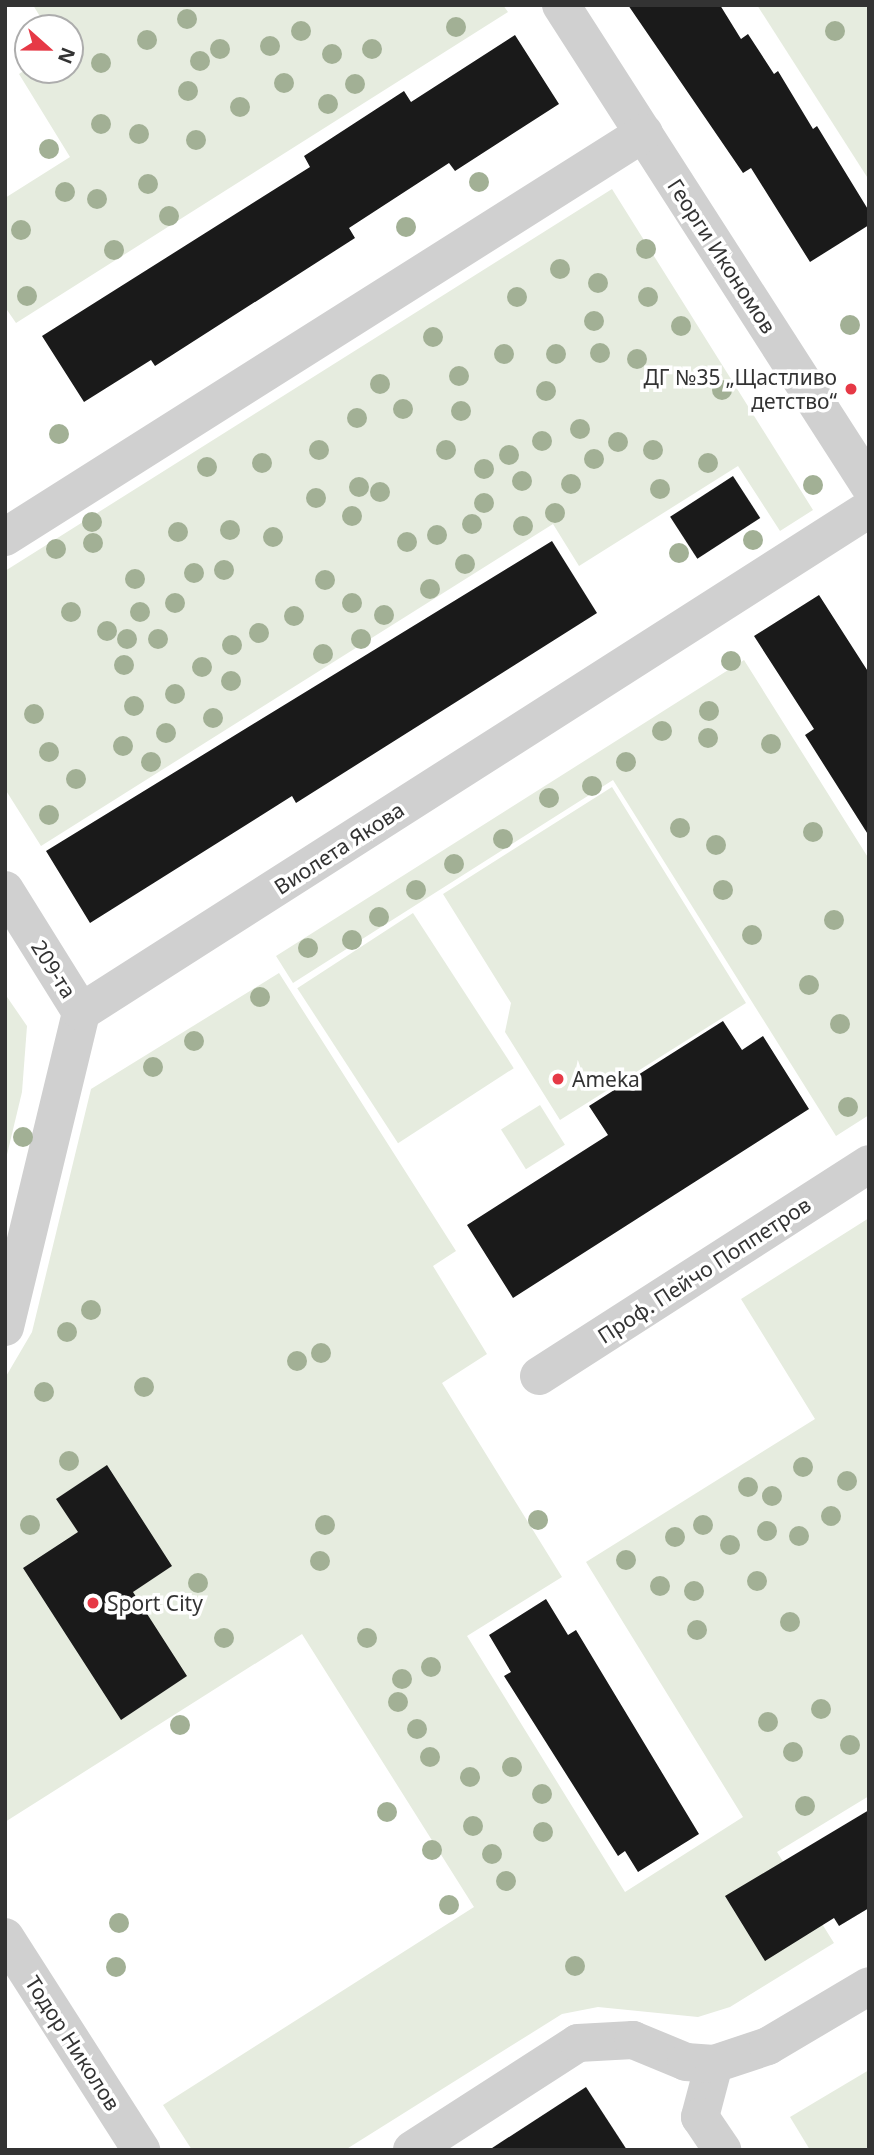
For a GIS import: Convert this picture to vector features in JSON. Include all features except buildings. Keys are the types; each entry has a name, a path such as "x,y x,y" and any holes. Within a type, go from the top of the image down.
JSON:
{"street":[{"name":"Георги Икономов","path":"561,5 869,485"},
{"path":"5,537 643,133"},
{"name":"Виолета Якова","path":"81,1012 869,509"},
{"name":"209-та","path":"5,890 81,1012"},
{"path":"5,1327 81,1012"},
{"name":"Проф. Пейчо Поппетров","path":"539,1376 869,1164"},
{"name":"Тодор Николов","path":"5,1937 141,2150"},
{"path":"412,2150 578,2043 633,2040 686,2062 714,2064 768,2046 869,1986"},
{"path":"714,2064 700,2117 722,2150"}],"shaded area":[{"path":"33,5 503,5 508,12 16,323 5,307 5,198 70,157 25,84 84,84 84,14 38,14"},
{"path":"757,5 869,5 869,180"},
{"path":"612,189 813,510 780,531 738,466 579,566 553,524 41,846 5,789 5,571"},
{"path":"744,660 869,859 869,1115 836,1136 613,780 293,983 276,956"},
{"path":"612,787 746,1003 560,1120 505,1032 511,1003 443,894"},
{"path":"413,913 514,1068 398,1143 297,988"},
{"path":"279,973 456,1251 433,1266 487,1354 442,1383 562,1577 467,1636 625,1892 743,1817 586,1562 815,1419 741,1299 869,1218 869,1796 777,1852 834,1943 730,2007 698,2017 598,2007 562,2014 345,2150 192,2150 163,2105 474,1907 302,1634 5,1822 5,1378 32,1332 91,1089"},
{"path":"5,994 27,1026 22,1092 5,1163"},
{"path":"540,1105 565,1145 526,1169 501,1129"},
{"path":"869,2070 869,2150 810,2150 790,2117"}],"place":[{"name":"ДГ №35 „Щастливо детство“","path":"851,389"},
{"name":"Ameka","path":"558,1079"},
{"name":"Sport City","path":"93,1603"}]}
